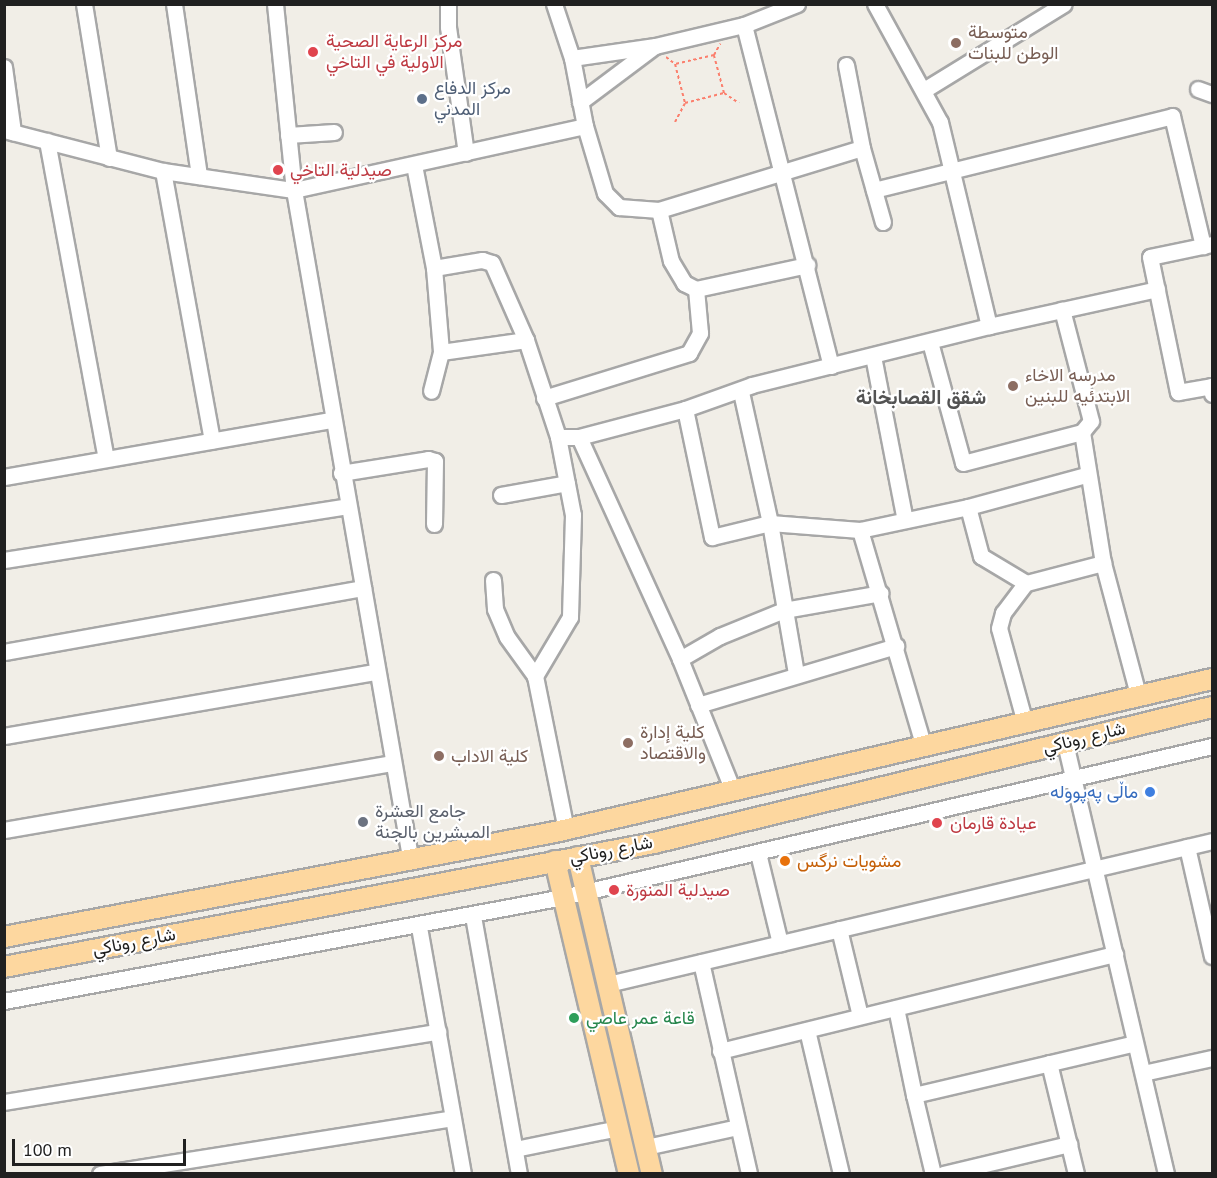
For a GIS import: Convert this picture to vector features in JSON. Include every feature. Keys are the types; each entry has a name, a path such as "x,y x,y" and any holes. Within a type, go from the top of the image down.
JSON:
{"main road":[{"name":"شارع روناكي","path":"4,937 410,857 566,830 1138,695 1212,680"},
{"name":"شارع روناكي","path":"4,967 654,843 1212,707"},
{"path":"578,857 652,1173"},
{"path":"555,861 629,1173"},
{"path":"296,880 303,910"}],"street":[{"path":"84,4 109,158"},
{"path":"174,4 199,176"},
{"path":"274,4 294,190 341,473 363,588 375,672 410,857"},
{"path":"448,4 448,27 466,153"},
{"path":"554,4 572,58 585,126 605,193 619,207 659,210 782,170 862,148"},
{"path":"572,58 655,46 744,25 797,4"},
{"path":"875,4 940,122 989,326"},
{"path":"924,90 1064,4"},
{"path":"744,25 831,366"},
{"path":"580,102 655,46"},
{"path":"846,65 862,148 883,222"},
{"path":"4,67 9,131 163,171 294,190 585,126"},
{"path":"874,190 1172,116 1208,245 1150,257 1178,392 1211,386 1212,394"},
{"path":"288,135 334,132"},
{"path":"47,141 106,459"},
{"path":"414,165 434,268 441,352 431,391"},
{"path":"163,171 212,441"},
{"path":"659,210 670,261 684,283 696,289 807,265"},
{"path":"434,268 482,260 492,263 526,340 558,437 573,515 570,617 535,676"},
{"path":"544,398 689,353 700,333 696,289"},
{"path":"558,437 579,436 685,409 741,392 752,385 989,326 1157,289"},
{"path":"930,342 963,464 1082,432 1091,422 1062,310"},
{"path":"441,352 526,340"},
{"path":"873,356 905,520"},
{"path":"741,392 770,523 796,674"},
{"path":"685,409 712,537 770,523 860,530 968,507 1086,475"},
{"path":"4,477 332,420"},
{"path":"1082,432 1086,475 1102,563 1138,695"},
{"path":"579,436 680,659 733,791"},
{"path":"341,473 428,459 435,461 434,524"},
{"path":"501,495 567,483"},
{"path":"4,560 348,506"},
{"path":"968,507 981,556 1026,583"},
{"path":"860,530 881,593 924,747"},
{"path":"1025,723 999,628 1003,613 1026,583 1102,563"},
{"path":"493,580 495,609 507,637 535,676 566,830"},
{"path":"4,652 363,588"},
{"path":"680,659 720,636 784,610 881,593"},
{"path":"698,705 896,646"},
{"path":"4,736 375,672"},
{"path":"1065,742 1166,1173"},
{"path":"4,1001 419,927 587,892 1212,746"},
{"path":"4,830 391,763"},
{"path":"609,984 1212,841"},
{"path":"1187,847 1212,956"},
{"path":"758,853 780,943"},
{"path":"472,916 519,1173"},
{"path":"419,927 463,1173"},
{"path":"839,929 860,1017"},
{"path":"720,1051 1114,954"},
{"path":"700,962 749,1173"},
{"path":"896,1008 933,1173"},
{"path":"807,1030 841,1173"},
{"path":"4,1102 438,1032"},
{"path":"914,1095 1135,1043"},
{"path":"1143,1073 1212,1058"},
{"path":"1049,1064 1076,1173"},
{"path":"100,1173 453,1118"},
{"path":"646,1147 738,1127"},
{"path":"515,1149 618,1128"},
{"path":"943,1173 1069,1144"}],"path":[{"path":"724,37 714,55 724,93 739,103"},
{"path":"675,122 685,103 675,64 714,55"},
{"path":"685,103 724,93"}],"place":[{"name":"متوسطة الوطن للبنات","path":"956,43"},
{"name":"مركز الرعاية الصحية الاولية في التاخي","path":"313,52"},
{"name":"مركز الدفاع المدني","path":"422,99"},
{"name":"صيدلية التاخي","path":"278,170"},
{"name":"مدرسه الاخاء الابتدئيه للبنين","path":"1013,386"},
{"name":"كلية إدارة والاقتصاد","path":"628,743"},
{"name":"كلية الاداب","path":"439,756"},
{"name":"ماڵی پەپوولە","path":"1150,792"},
{"name":"جامع العشرة المبشرين بالجنة","path":"363,822"},
{"name":"عيادة قارمان","path":"937,823"},
{"name":"مشويات نرگس","path":"785,861"},
{"name":"صيدلية المنورة","path":"614,890"},
{"name":"قاعة عمر عاصي","path":"574,1018"}],"district":[{"name":"شقق القصابخانة","path":"921,397"}]}
